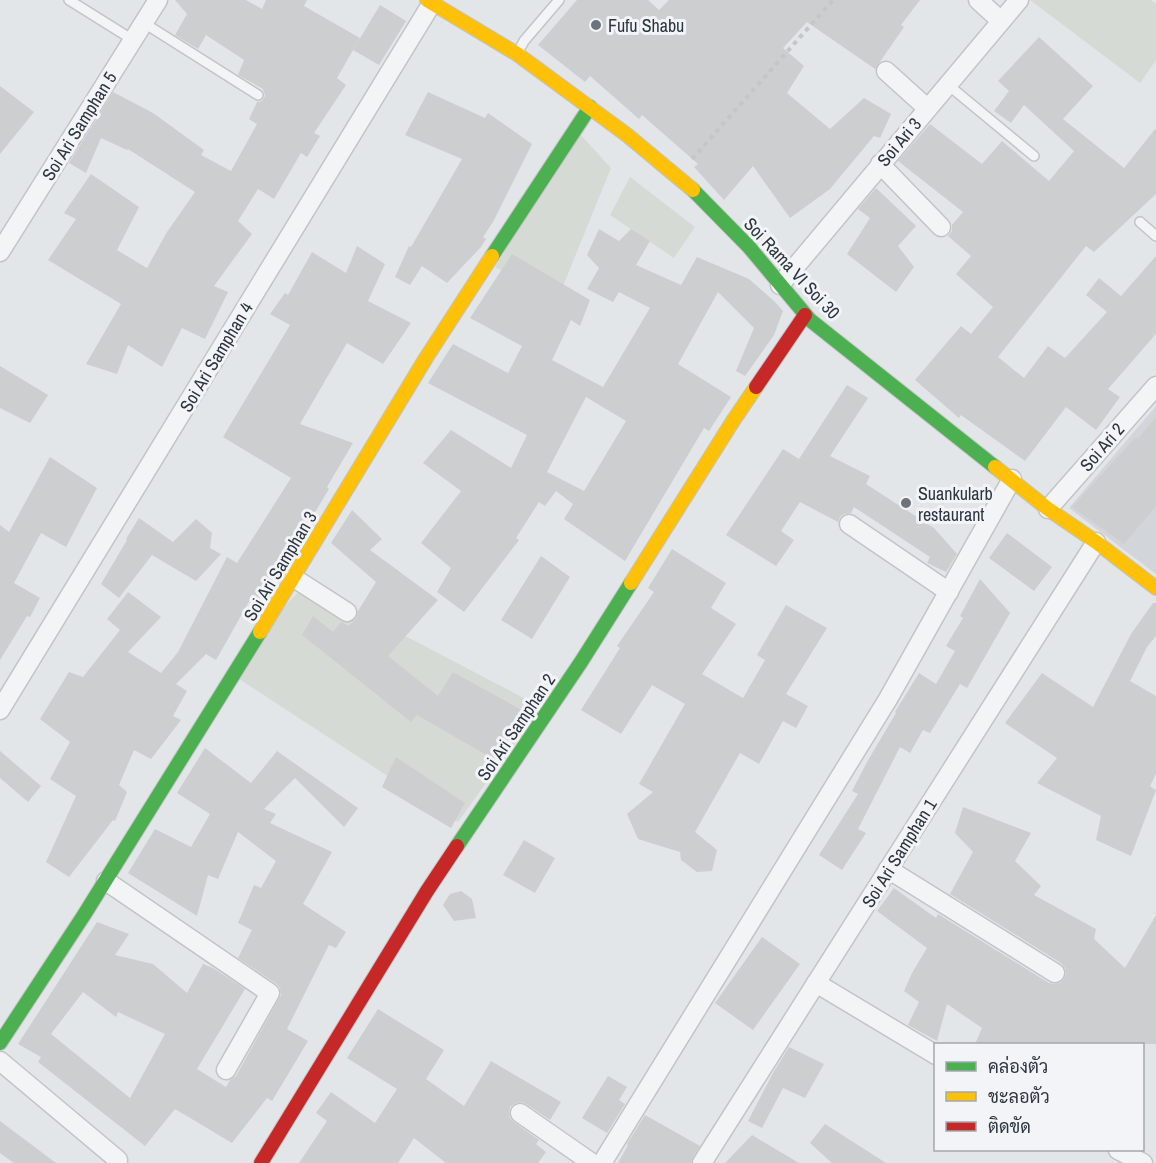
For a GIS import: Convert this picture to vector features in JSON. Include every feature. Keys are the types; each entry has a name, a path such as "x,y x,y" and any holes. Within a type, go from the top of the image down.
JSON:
{"street":[{"name":"Soi Ari Samphan 5","path":"0,252 158,0"},
{"path":"978,0 1001,21"},
{"name":"Soi Ari 3","path":"780,285 1019,0"},
{"name":"Soi Rama VI Soi 30","path":"430,2 517,54 627,135 692,189 749,247 810,320 1048,508 1156,588"},
{"name":"Soi Ari Samphan 4","path":"0,710 430,2"},
{"path":"886,71 927,108"},
{"name":"Soi Ari Samphan 3","path":"0,1043 106,880 294,578 426,358 590,107"},
{"path":"880,164 941,227"},
{"name":"Soi Ari Samphan 2","path":"261,1163 427,891 581,662 733,421 805,315"},
{"name":"Soi Ari 2","path":"1048,508 1156,386"},
{"path":"602,1163 888,699 1012,479"},
{"path":"849,524 949,591"},
{"name":"Soi Ari Samphan 1","path":"702,1163 1096,542"},
{"path":"294,578 347,612"},
{"path":"888,869 1055,973"},
{"path":"106,880 270,993 226,1070"},
{"path":"816,983 934,1054"},
{"path":"0,1061 118,1160"},
{"path":"520,1113 592,1163"},
{"path":"1122,1151 1143,1163"}],"lane":[{"path":"69,0 134,40"},
{"path":"517,54 524,41 558,0"},
{"path":"144,23 258,95"},
{"path":"947,84 1034,156"},
{"path":"1140,222 1156,236"}],"path":[{"path":"692,159 832,0"}],"shaded area":[{"path":"1030,0 1151,0 1156,4 1156,60 1140,83"},
{"path":"578,132 611,168 557,301 495,267"},
{"path":"630,177 695,227 674,258 610,215"},
{"path":"1156,406 1156,574 1069,508"},
{"path":"306,584 541,707 458,822 233,675 264,628"}],"building":[{"path":"175,0 246,0 262,9 266,0 307,0 304,6 360,38 337,78 346,85 314,133 320,136 307,157 301,153 274,199 258,189 238,221 252,234 214,286 228,292 205,339 182,328 162,367 128,345 117,374 86,364 121,304 48,260 76,219 64,213 91,174 139,207 117,250 147,268 167,232 195,192 128,149 101,138 86,173 69,163 113,92 153,113 204,150 201,155 231,171 257,124 249,119 257,102 262,101 265,96 263,89 238,75 244,60 206,35 198,49 175,35 187,14"},
{"path":"577,0 648,0 659,10 669,0 920,0 901,25 904,27 875,69 807,22 783,48 804,66 787,93 830,129 864,98 891,114 880,138 874,136 830,189 790,218 753,166 724,200 694,167 698,164 642,115 639,119 590,76 585,82 538,45"},
{"path":"380,5 406,21 379,65 353,50"},
{"path":"1039,37 1093,86 1063,119 1124,168 1156,128 1156,194 1094,252 1086,246 998,357 1024,378 1048,346 1065,358 1107,312 1086,295 1099,278 1121,296 1156,256 1156,334 1108,389 1120,397 1096,430 1066,407 1025,461 961,415 959,418 915,380 961,326 971,334 993,307 956,274 971,256 948,236 952,231 952,225 963,212 898,161 930,124 982,164 1002,141 1049,181 1074,151 1024,105 1011,123 994,111 1009,91 998,81"},
{"path":"0,86 34,112 0,154"},
{"path":"428,92 485,118 488,113 532,144 493,222 483,237 486,239 481,247 447,283 422,266 410,285 395,277 409,246 411,247 462,159 405,135"},
{"path":"876,188 916,226 898,246 914,267 896,292 847,254 870,218 858,209"},
{"path":"599,229 619,241 631,229 650,241 636,265 681,285 697,257 749,279 783,311 774,335 745,376 736,371 754,328 718,292 678,364 731,397 709,431 704,428 625,561 564,519 573,504 556,491 545,506 539,502 516,538 519,540 464,612 437,592 451,568 421,543 461,491 423,463 451,430 511,468 527,435 428,383 453,344 508,373 522,346 470,318 512,254 590,300 580,326 571,320 552,360 603,387 650,308 619,292 613,302 587,289 599,268 587,255","holes":["586,397 626,421 584,491 547,472"]},
{"path":"357,246 385,264 368,301 411,323 383,364 347,343 300,424 353,443 327,487 329,489 308,524 306,522 257,605 250,600 216,660 206,654 176,684 187,691 173,716 181,720 151,759 134,750 119,785 127,792 115,821 113,820 69,877 46,862 76,796 50,779 70,742 40,719 69,672 83,677 120,630 107,619 128,592 161,617 128,652 161,673 178,652 227,557 237,563 291,478 223,437 290,325 270,314 285,293 288,295 312,252 346,273"},
{"path":"0,366 48,395 30,423 0,408"},
{"path":"847,385 868,398 830,456 870,476 866,484 934,528 957,554 946,572 927,563 930,557 854,507 851,513 844,514 838,522 800,502 781,531 794,540 776,566 726,535 783,449 799,459"},
{"path":"1156,417 1156,506 1124,544 1072,507 1136,437 1138,439"},
{"path":"50,457 97,488 66,547 41,533 14,583 40,598 30,617 27,616 0,660 0,525 9,532"},
{"path":"352,510 382,539 370,550 438,600 388,656 438,696 453,672 527,713 497,761 417,715 411,722 302,635 313,616 333,632 341,622 349,626 357,618 358,611 376,582 331,543"},
{"path":"139,518 173,542 196,519 212,533 210,548 221,554 196,581 152,555 119,598 101,584"},
{"path":"1007,533 1052,567 1034,591 989,558"},
{"path":"672,549 726,583 711,608 736,624 702,674 743,698 765,660 757,655 786,605 827,628 786,694 808,706 796,728 783,721 759,764 740,753 695,832 717,850 712,871 697,872 681,860 680,852 638,839 627,814 653,792 639,784 685,704 652,685 621,734 581,710 620,648 617,646 654,592 648,588"},
{"path":"541,556 570,577 532,639 501,620"},
{"path":"980,579 1010,613 967,688 960,684 930,733 923,730 910,753 900,747 858,829 866,833 842,870 819,855 858,794 852,791 919,673 936,684 955,651 946,646 963,618 960,616"},
{"path":"1153,603 1156,603 1156,636 1147,647 1130,681 1156,696 1156,774 1150,786 1156,790 1131,856 1096,840 1101,816 1037,783 1057,758 1005,723 1042,673 1093,707 1131,634"},
{"path":"205,748 251,783 277,751 358,808 344,827 295,778 264,809 276,814 270,823 332,852 303,904 346,932 336,948 329,945 287,1029 308,1041 272,1101 267,1098 232,1143 175,1109 145,1146 38,1062 41,1057 18,1044 97,922 129,934 115,955 153,964 187,993 203,964 245,989 197,1069 226,1087 236,1076 281,995 277,984 238,958 252,930 238,923 254,885 261,888 276,861 238,832 218,879 208,875 197,916 128,873 155,829 191,847 210,814 177,793","holes":["83,992 116,1017 118,1012 165,1034 130,1098 51,1034"]},
{"path":"0,751 41,786 28,802 0,778"},
{"path":"396,757 465,803 451,828 382,787"},
{"path":"963,807 1031,833 1015,861 1041,886 1034,895 1096,929 1094,939 1125,968 1156,915 1156,1044 975,1043 982,1028 947,1004 937,1041 908,1025 919,1002 904,991 927,948 877,911 894,888 936,918 938,914 1049,983 1060,983 1066,974 1061,963 950,894 973,852 955,833"},
{"path":"524,840 555,858 535,893 503,875"},
{"path":"461,891 472,899 476,918 454,921 443,905 450,894"},
{"path":"762,937 800,964 753,1030 715,1003"},
{"path":"378,1009 444,1050 426,1079 464,1106 491,1061 561,1102 550,1120 522,1102 510,1107 510,1118 539,1140 536,1144 546,1152 538,1163 446,1163 414,1138 398,1163 299,1163 327,1121 316,1113 331,1092 375,1123 397,1089 347,1058"},
{"path":"789,1047 824,1064 805,1098 783,1088 762,1128 748,1121"},
{"path":"608,1076 627,1087 619,1100 625,1104 607,1133 582,1118"},
{"path":"645,1115 700,1146 691,1163 618,1163"},
{"path":"0,1121 56,1163 14,1163 0,1153"},
{"path":"825,1124 886,1163 832,1163 810,1143"},
{"path":"752,1135 799,1163 725,1163"}],"traffic: fast":[{"path":"492,256 590,107"},
{"path":"693,190 749,247 810,320 995,467"},
{"path":"457,846 581,662 631,583"},
{"path":"0,1043 84,915 260,632"}],"traffic: slow":[{"path":"427,0 517,54 627,135 693,190"},
{"path":"260,632 426,358 492,256"},
{"path":"631,583 756,387"},
{"path":"995,467 1156,588"}],"traffic: jam":[{"path":"756,387 805,315"},
{"path":"261,1163 427,891 457,846"}],"place":[{"name":"Fufu Shabu","path":"596,25"},
{"name":"Suankularb restaurant","path":"906,503"}]}
